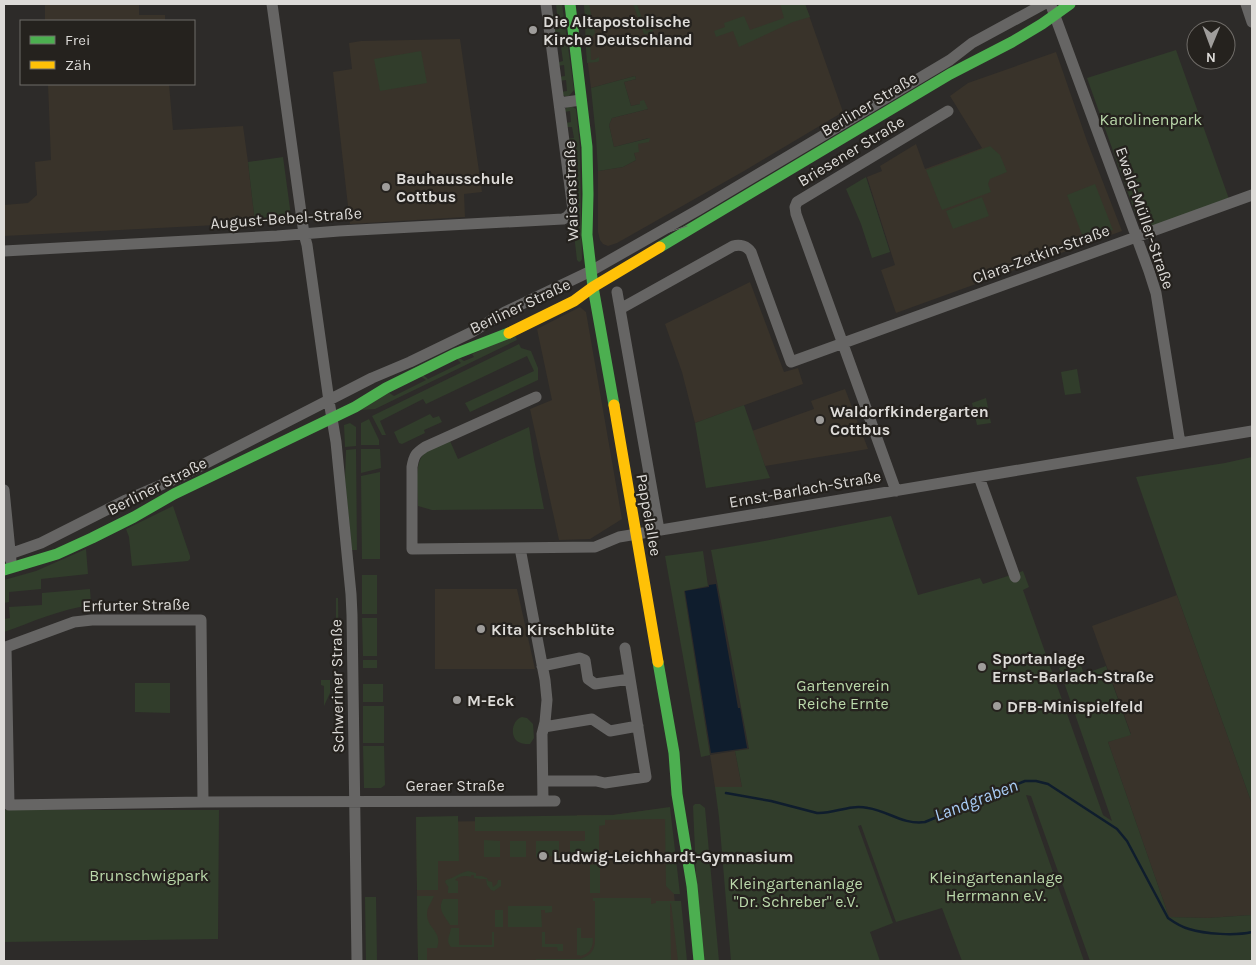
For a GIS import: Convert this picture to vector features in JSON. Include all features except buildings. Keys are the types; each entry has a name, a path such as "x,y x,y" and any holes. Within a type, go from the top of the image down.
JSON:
{"street":[{"name":"Schweriner Straße","path":"272,4 304,234 336,442 352,605 357,961"},
{"name":"Waisenstraße","path":"546,4 573,210 570,215"},
{"name":"Waisenstraße","path":"570,4 587,147 587,235 592,280"},
{"path":"1050,8 1070,4"},
{"path":"1246,4 1252,22"},
{"name":"Ewald-Müller-Straße","path":"1050,8 1156,293 1180,443"},
{"name":"Berliner Straße","path":"8,569 48,557 134,517 330,406 372,378 472,332 505,312 592,280 942,79 983,58 1050,8"},
{"name":"Berliner Straße","path":"7,555 41,543 126,500 330,406 386,388 574,301 592,280 698,210 950,60 972,44 1050,8"},
{"path":"558,103 581,100"},
{"name":"Briesener Straße","path":"896,491 796,214 795,204 948,111"},
{"name":"Clara-Zetkin-Straße","path":"842,344 1252,196"},
{"name":"August-Bebel-Straße","path":"4,251 563,219 570,215"},
{"path":"620,309 733,246 741,245 751,252 791,362 842,344"},
{"name":"Pappelallee","path":"592,280 674,753 699,961"},
{"name":"Pappelallee","path":"617,292 659,530"},
{"name":"Ernst-Barlach-Straße","path":"536,396 425,447 416,453 412,467 412,549 595,547 619,537 1252,431"},
{"path":"979,477 1015,577"},
{"path":"4,490 8,569"},
{"path":"520,548 545,680 547,700 542,734 543,781 596,781 605,783 646,777 625,648"},
{"name":"Erfurter Straße","path":"203,802 201,620 92,620 74,622 6,647 9,805 355,802"},
{"path":"542,666 580,658 585,660 588,679 595,684 630,679"},
{"path":"544,728 592,719 610,731 638,726"},
{"name":"Geraer Straße","path":"355,802 549,801 543,781"}],"shaded area":[{"path":"45,4 139,4 139,15 165,15 165,20 45,20"},
{"path":"584,4 805,4 843,112 617,243 608,246 603,244 598,232 598,171 623,167 636,160 634,153 638,144 649,138 614,147 609,125 612,118 648,109 640,104 631,106 624,82 636,79 635,76 591,88 586,49"},
{"name":"Bauhausschule Cottbus","path":"460,39 482,192 464,194 465,217 350,224 333,72 352,69 349,43 361,41"},
{"path":"1056,52 1087,141 1122,231 896,313 881,270 895,265 867,177 882,171 880,166 916,144 925,169 982,148 950,96 968,83"},
{"path":"48,85 169,85 173,130 243,126 255,223 4,236 4,205 28,203 37,195 35,162 51,160"},
{"path":"750,282 784,372 798,368 803,384 695,423 682,372 665,324"},
{"path":"580,307 586,312 622,519 590,539 559,540 530,409 552,400 537,329"},
{"name":"Waldorfkindergarten Cottbus","path":"845,389 868,449 765,466 752,431 814,409 811,401"},
{"name":"Kita Kirschblüte","path":"435,589 517,589 535,669 435,669"},
{"path":"1177,595 1252,804 1252,915 1208,918 1169,917 1108,742 1131,734 1092,626"},
{"path":"735,751 742,787 715,787 710,755"},
{"name":"Ludwig-Leichhardt-Gymnasium","path":"665,808 681,961 418,961 416,822 577,820 577,815 613,815"}],"green space":[{"path":"556,4 562,4 574,90 569,96 564,96 560,92 567,91 566,80 558,81 558,77 565,76 564,65 557,66 556,63 563,61 561,47 554,48 554,44 561,43 560,32 552,33 552,29 559,28 558,17 551,18 550,15 557,14"},
{"path":"584,4 589,4 595,33 590,39 591,60 599,57 597,62 587,63"},
{"path":"633,4 637,4 646,31 653,29 653,31 644,34"},
{"path":"780,4 805,4 810,17 793,22 739,47 733,31 716,37 714,31 725,27 724,23 744,16 750,30 784,18"},
{"name":"Karolinenpark","path":"1176,50 1229,199 1147,229 1137,218 1087,78"},
{"path":"421,51 427,83 380,91 374,59"},
{"path":"635,76 636,79 624,82 631,106 640,104 640,101 644,100 648,109 612,118 609,125 614,147 650,138 649,142 638,144 639,152 634,153 636,160 623,167 598,171 591,88"},
{"path":"571,106 576,109 580,147 582,259 579,262 577,260 572,217 571,170 578,169 576,158 570,159 569,154 576,153 574,142 567,143 567,139 574,138 572,127 565,127 565,123 571,122 570,111 564,112 567,107"},
{"path":"990,146 1000,155 1007,172 990,179 988,184 991,192 942,210 926,170"},
{"path":"283,157 291,216 286,221 255,223 248,162"},
{"path":"866,177 890,252 872,258 861,224 846,189"},
{"path":"1095,184 1113,230 1084,240 1067,195"},
{"path":"982,197 989,216 953,229 946,211"},
{"path":"515,335 517,340 375,409 360,410 388,392 394,396 426,380 420,376 422,374 428,379 461,363 456,358 458,357 464,361 474,357 472,354"},
{"path":"519,344 521,348 531,351 538,368 538,380 470,412 465,403 534,371 527,356 426,404 423,399 380,421 386,435 382,435 372,416"},
{"path":"1077,369 1081,393 1065,395 1061,372"},
{"path":"986,398 991,423 977,425 972,403"},
{"path":"744,405 770,478 706,488 695,423"},
{"path":"430,414 433,418 439,416 442,422 424,430 425,433 402,444 399,443 394,432"},
{"path":"369,419 379,440 379,445 361,445 361,423"},
{"path":"350,423 356,427 356,446 345,447 344,425"},
{"path":"529,427 544,509 432,510 418,506 419,463 427,451 450,441 458,459"},
{"path":"356,449 357,550 352,550 345,480 346,450"},
{"path":"361,449 380,449 381,468 361,473"},
{"path":"1252,457 1252,804 1136,477"},
{"path":"380,472 380,559 362,559 361,476"},
{"path":"173,506 190,559 188,561 132,566 129,537 126,529"},
{"path":"891,516 918,595 980,578 983,584 1023,571 1029,587 1023,590 1103,815 1112,821 1059,668 1079,660 1084,674 1106,666 1131,735 1108,742 1169,917 1208,918 1252,915 1252,961 1090,961 1031,796 1026,795 1084,961 962,961 942,908 896,922 861,825 858,826 893,923 870,932 880,961 731,961 715,787 742,787 735,751 749,749 711,550"},
{"path":"86,549 88,574 41,579 41,589 9,592 9,602 4,603 4,580 36,571"},
{"path":"703,551 708,586 684,591 710,755 701,757 665,556"},
{"path":"362,575 377,575 377,614 362,614"},
{"path":"90,589 91,605 58,613 4,632 4,619 10,618 9,607 42,605 42,593"},
{"path":"336,598 338,598 339,663 336,663"},
{"path":"362,618 377,618 377,656 363,656"},
{"path":"363,660 377,660 377,668 363,668"},
{"path":"336,674 341,674 342,748 336,748"},
{"path":"321,680 330,680 330,693 324,706 324,686 321,685"},
{"path":"135,683 170,683 170,713 135,712"},
{"path":"363,684 383,684 383,702 363,702"},
{"path":"363,706 384,706 384,743 363,743"},
{"path":"522,717 527,718 533,724 534,738 530,744 523,744 517,741 513,734 516,722"},
{"path":"363,746 384,746 385,785 381,788 364,788"},
{"path":"700,804 705,808 719,961 703,961 697,895 693,806"},
{"path":"670,807 680,894 674,894 666,886 665,819 605,820 605,825 599,826 599,857 570,856 570,841 585,841 585,831 475,831 475,817 613,815"},
{"name":"Brunschwigpark","path":"4,810 219,810 218,939 4,942"},
{"path":"458,816 459,861 438,861 438,890 417,890 416,817"},
{"path":"484,840 500,841 500,857 484,857"},
{"path":"510,841 526,841 526,857 510,857"},
{"path":"536,841 559,841 559,856 536,857"},
{"path":"600,863 600,893 590,893 590,865"},
{"path":"468,871 476,873 476,876 487,878 488,881 492,882 493,887 497,884 498,880 501,880 501,886 494,891 487,885 486,879 474,878 474,875 471,875 471,877 462,876 455,880 458,881 458,893 448,893 446,880"},
{"path":"417,896 434,896 427,914 438,942 437,948 427,948 427,961 418,961"},
{"path":"365,897 376,897 377,961 366,961"},
{"path":"593,898 651,898 651,904 656,903 656,901 681,901 687,961 678,961 671,903 671,961 536,961 536,959 580,959 590,953 594,948 595,942 595,901 593,901"},
{"path":"443,899 458,899 458,925 450,925 444,916 441,910"},
{"path":"508,906 552,906 552,912 545,913 545,910 541,910 542,927 508,927"},
{"path":"495,910 503,910 503,927 495,927"},
{"path":"451,928 459,928 459,945 492,945 492,932 494,932 494,947 451,947 448,940"},
{"path":"577,928 581,928 581,938 593,938 590,950 580,956 577,955"},
{"path":"542,932 545,932 545,944 563,944 563,951 558,951 557,947 542,947"}],"water":[{"path":"716,584 747,748 711,753 685,591"}],"waterway":[{"name":"Landgraben","path":"726,793 771,801 817,813 861,807 910,822 925,822 1025,781 1048,784 1117,829 1127,841 1168,918 1183,927 1196,931 1220,934 1252,932"}],"tram line":[{"path":"1051,6 1055,4"},
{"path":"669,232 687,226"}],"traffic: fast":[{"path":"570,4 587,147 587,235 593,287 614,405"},
{"path":"660,247 950,74 1012,42 1070,4"},
{"path":"4,570 57,554 92,538 174,494 355,407 386,388 455,354 509,333"},
{"path":"658,662 674,753 677,794 692,886 699,961"}],"traffic: slow":[{"path":"509,333 574,301 593,287 660,247"},
{"path":"614,405 658,662"}],"place":[{"name":"Die Altapostolische Kirche Deutschland","path":"533,30"},
{"name":"Bauhausschule Cottbus","path":"386,187"},
{"name":"Waldorfkindergarten Cottbus","path":"820,420"},
{"name":"Kita Kirschblüte","path":"481,629"},
{"name":"Sportanlage Ernst-Barlach-Straße","path":"982,667"},
{"name":"M-Eck","path":"457,700"},
{"name":"DFB-Minispielfeld","path":"997,706"},
{"name":"Ludwig-Leichhardt-Gymnasium","path":"543,856"}],"park label":[{"name":"Gartenverein Reiche Ernte","path":"843,694"},
{"name":"Kleingartenanlage Herrmann e.V.","path":"996,886"},
{"name":"Kleingartenanlage \"Dr. Schreber\" e.V.","path":"796,892"}]}
